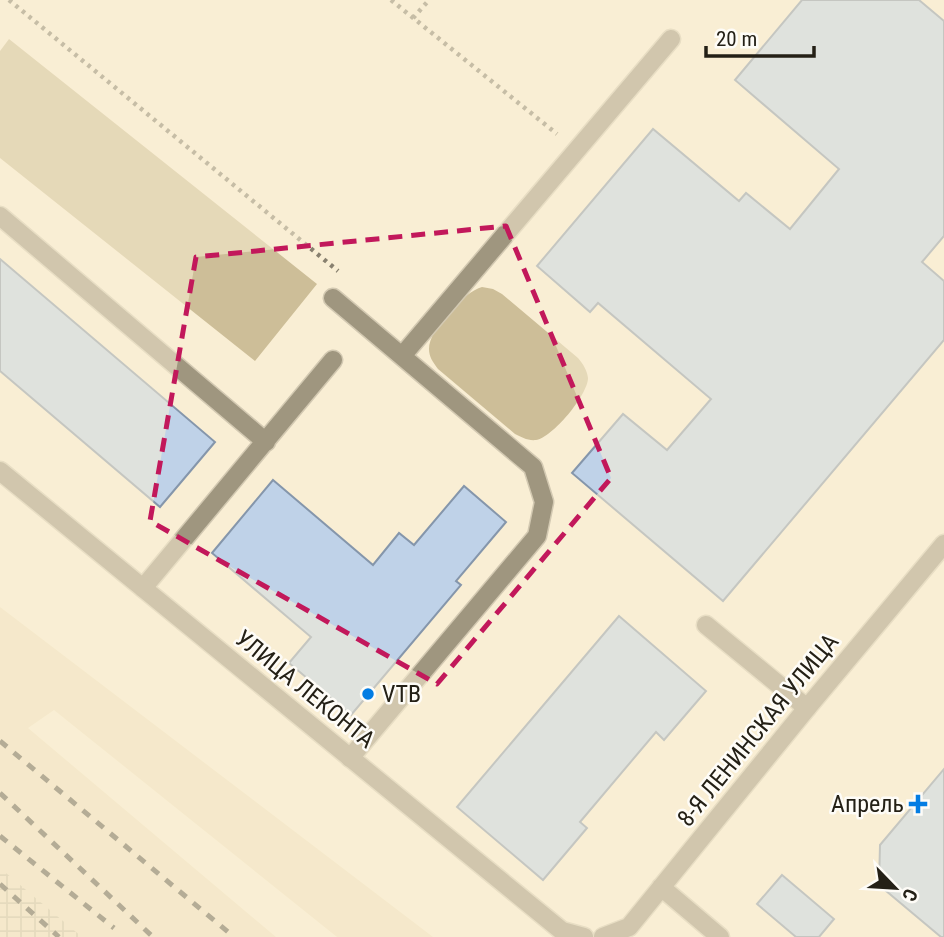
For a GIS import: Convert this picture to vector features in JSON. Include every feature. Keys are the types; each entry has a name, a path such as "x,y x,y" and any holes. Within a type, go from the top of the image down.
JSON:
{"street":[{"path":"402,356 671,39"},
{"path":"0,216 266,442"},
{"path":"333,298 533,467 544,502 537,536 350,758"},
{"path":"143,588 333,360"},
{"name":"УЛИЦА ЛЕКОНТА","path":"0,471 562,931 584,937"},
{"name":"8-Я ЛЕНИНСКАЯ УЛИЦА","path":"603,937 629,926 944,544"},
{"path":"706,625 807,708"},
{"path":"661,887 720,937"}],"path":[{"path":"9,0 342,275"},
{"path":"391,0 577,149"},
{"path":"414,18 429,0"}],"highlighted area":[{"path":"506,226 611,478 437,684 150,521 196,257"}],"shaded area":[{"path":"9,39 317,284 255,361 0,158 0,51"},
{"path":"482,287 502,294 578,358 586,370 586,385 576,405 551,432 536,440 515,434 438,369 431,357 431,341 441,322 466,296"},
{"path":"0,607 433,937 337,937 54,710 28,728 276,937 33,937 0,909"},
{"path":"0,868 82,937 0,937"}],"building":[{"path":"802,0 919,0 944,21 944,236 922,262 944,281 944,340 723,601 572,473 623,414 667,450 711,399 598,303 590,312 537,266 653,129 739,201 746,193 790,229 839,169 735,80"},
{"path":"0,259 215,442 160,507 0,371"},
{"path":"273,480 373,565 399,533 414,545 464,486 506,522 456,581 461,585 351,715 289,663 311,637 212,553"},
{"path":"619,616 706,691 664,740 656,732 580,822 587,828 543,880 457,807"},
{"path":"944,769 944,937 941,937 879,885 880,845"},
{"path":"782,875 834,919 819,937 796,937 757,904"}],"railway":[{"path":"0,741 234,937"},
{"path":"0,793 153,937"},
{"path":"0,836 114,928"},
{"path":"0,884 59,937"}],"place":[{"name":"VTB","path":"368,694"},
{"name":"Апрель","path":"918,804"}]}
